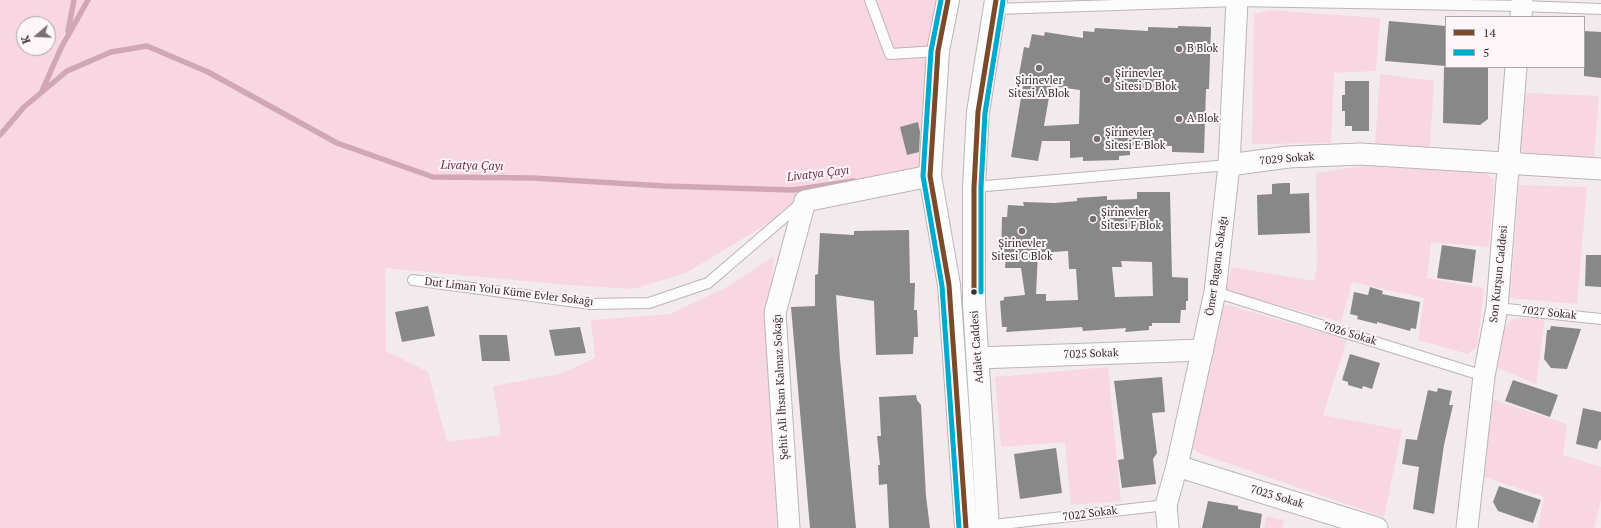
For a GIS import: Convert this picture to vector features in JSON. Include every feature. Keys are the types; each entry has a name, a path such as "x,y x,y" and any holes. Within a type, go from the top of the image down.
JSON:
{"street":[{"path":"948,0 938,51 930,176 949,285 966,528"},
{"name":"Ömer Bagana Sokağı","path":"1168,528 1166,505 1177,466 1215,292 1229,165 1237,0"},
{"name":"Adalet Caddesi","path":"988,527 974,303 974,187 978,112 996,4"},
{"name":"Son Kurşun Caddesi","path":"1468,528 1484,376 1497,308 1516,68"},
{"name":"7029 Sokak","path":"1229,165 1288,157 1360,154 1601,169"},
{"name":"Dut Liman Yolu Küme Evler Sokağı","path":"805,201 930,176"},
{"name":"Şehit Ali İhsan Kalmaz Sokağı","path":"789,528 776,314 805,201"},
{"name":"7025 Sokak","path":"978,358 1203,350"},
{"name":"7023 Sokak","path":"1177,466 1377,528"}],"lane":[{"path":"870,0 890,54 938,51"},
{"path":"996,4 1237,0 1601,9"},
{"name":"7029 Sokak","path":"974,187 1229,165"},
{"name":"Dut Liman Yolu Küme Evler Sokağı","path":"412,280 591,304 649,303 708,283 805,201"},
{"name":"7026 Sokak","path":"1215,292 1484,376"},
{"name":"7027 Sokak","path":"1497,308 1601,319"},
{"name":"7022 Sokak","path":"966,528 988,527 1166,505"}],"shaded area":[{"path":"0,0 948,0 930,176 805,201 686,273 633,289 569,285 385,268 386,351 428,372 447,442 501,435 493,386 560,374 595,358 591,320 670,314 727,287 774,256 768,324 777,528 0,528"},
{"path":"1270,10 1380,18 1376,71 1334,73 1331,143 1252,144 1254,14"},
{"path":"1380,74 1434,81 1430,147 1375,144"},
{"path":"1526,93 1599,96 1594,157 1526,158 1519,144"},
{"path":"1363,166 1484,172 1494,180 1489,247 1431,242 1427,278 1484,288 1477,347 1468,354 1418,340 1424,298 1352,282 1341,322 1230,292 1225,287 1232,267 1314,281 1317,266 1316,173"},
{"path":"1519,185 1587,187 1577,304 1510,298"},
{"path":"1227,305 1347,339 1323,415 1402,430 1384,517 1201,454 1190,447 1219,310"},
{"path":"1516,318 1545,319 1536,384 1496,367 1504,329 1510,321"},
{"path":"1108,367 1121,501 1071,505 1065,442 1001,447 995,377"},
{"path":"1491,399 1567,424 1563,455 1601,467 1601,500 1594,528 1538,528 1544,497 1481,476"},
{"path":"1266,516 1284,520 1282,528 1264,528"}],"building":[{"path":"1389,21 1445,26 1445,66 1385,61"},
{"path":"1178,26 1211,27 1209,89 1206,89 1204,153 1172,152 1172,146 1130,145 1130,155 1119,156 1119,160 1083,161 1083,157 1070,158 1070,141 1042,141 1038,161 1011,157 1023,86 1017,86 1024,47 1029,48 1032,34 1044,36 1045,32 1083,38 1083,31 1094,32 1095,28 1148,31 1148,27 1178,28","holes":["1051,86 1080,90 1079,124 1044,126"]},
{"path":"1585,31 1601,32 1601,78 1584,76"},
{"path":"1444,67 1488,68 1488,119 1480,125 1443,123"},
{"path":"1345,81 1369,81 1369,131 1352,131 1352,126 1345,126 1345,111 1342,111 1342,95 1345,95"},
{"path":"918,122 920,132 919,152 907,155 900,127"},
{"path":"1290,183 1290,194 1309,193 1310,233 1258,235 1257,195 1272,194 1272,184"},
{"path":"1137,192 1170,192 1172,277 1188,278 1188,301 1186,301 1186,310 1181,310 1180,323 1152,323 1152,326 1149,326 1149,330 1125,332 1126,328 1083,331 1082,327 1006,332 1007,327 1002,327 1000,301 1004,300 1004,297 1025,295 1021,268 1005,268 1006,256 1001,255 1002,217 1007,217 1008,205 1024,206 1023,202 1055,203 1077,201 1077,198 1107,196 1107,200 1137,199","holes":["1068,251 1069,269 1076,269 1078,300 1046,301 1046,294 1036,294 1038,253","1121,261 1152,262 1153,296 1115,297 1112,267 1122,267"]},
{"path":"909,230 910,283 915,283 914,310 917,310 918,337 914,337 913,354 876,355 874,301 836,295 840,359 856,528 810,528 791,307 815,306 815,275 818,274 820,233 854,235 854,231"},
{"path":"1442,245 1476,250 1472,283 1437,278"},
{"path":"1586,255 1601,255 1601,287 1585,286"},
{"path":"1370,287 1383,291 1382,294 1420,302 1416,329 1411,328 1410,331 1377,322 1377,324 1357,319 1358,316 1350,314 1354,292 1368,295"},
{"path":"428,306 435,336 402,342 395,312"},
{"path":"1551,326 1581,329 1567,369 1551,368 1544,359 1547,330 1550,330"},
{"path":"580,327 586,353 555,356 549,330"},
{"path":"479,335 507,335 510,361 482,361"},
{"path":"1350,354 1380,363 1372,389 1363,386 1362,389 1348,385 1348,382 1342,380"},
{"path":"1162,377 1165,412 1152,413 1157,453 1153,459 1156,484 1122,488 1118,460 1124,459 1114,381"},
{"path":"1513,380 1558,395 1550,417 1505,401"},
{"path":"1438,388 1452,391 1449,405 1453,405 1444,445 1434,514 1413,509 1419,467 1402,464 1406,439 1417,440 1428,390 1437,392"},
{"path":"916,395 917,400 921,405 926,496 930,528 889,528 887,484 879,485 878,465 880,465 877,436 881,436 879,397"},
{"path":"1583,408 1601,412 1601,440 1599,441 1597,449 1576,444"},
{"path":"1056,448 1062,493 1020,499 1014,454"},
{"path":"1499,486 1541,500 1533,523 1498,511 1493,502"},
{"path":"1208,501 1238,506 1238,509 1262,514 1260,528 1202,528"}],"waterway":[{"name":"Livatya Çayı","path":"68,31 74,0"},
{"name":"Livatya Çayı","path":"42,91 61,48 88,0"},
{"name":"Livatya Çayı","path":"0,135 24,107 67,71 111,52 147,46 208,72 337,143 433,177 533,178 664,186 793,190 854,181"}],"transit line":[{"name":"5","path":"941,0 931,51 923,176 942,286 959,528"},
{"name":"14","path":"948,0 938,51 930,176 949,285 966,528"},
{"name":"14","path":"974,292 974,187 978,112 996,0"},
{"name":"5","path":"981,292 981,187 985,113 1003,1"}],"place":[{"name":"B Blok","path":"1179,49"},
{"name":"Şirinevler Sitesi A Blok","path":"1039,68"},
{"name":"Şirinevler Sitesi D Blok","path":"1107,80"},
{"name":"A Blok","path":"1179,119"},
{"name":"Şirinevler Sitesi E Blok","path":"1097,139"},
{"name":"Şirinevler Sitesi F Blok","path":"1093,219"},
{"name":"Şirinevler Sitesi C Blok","path":"1022,231"}]}
